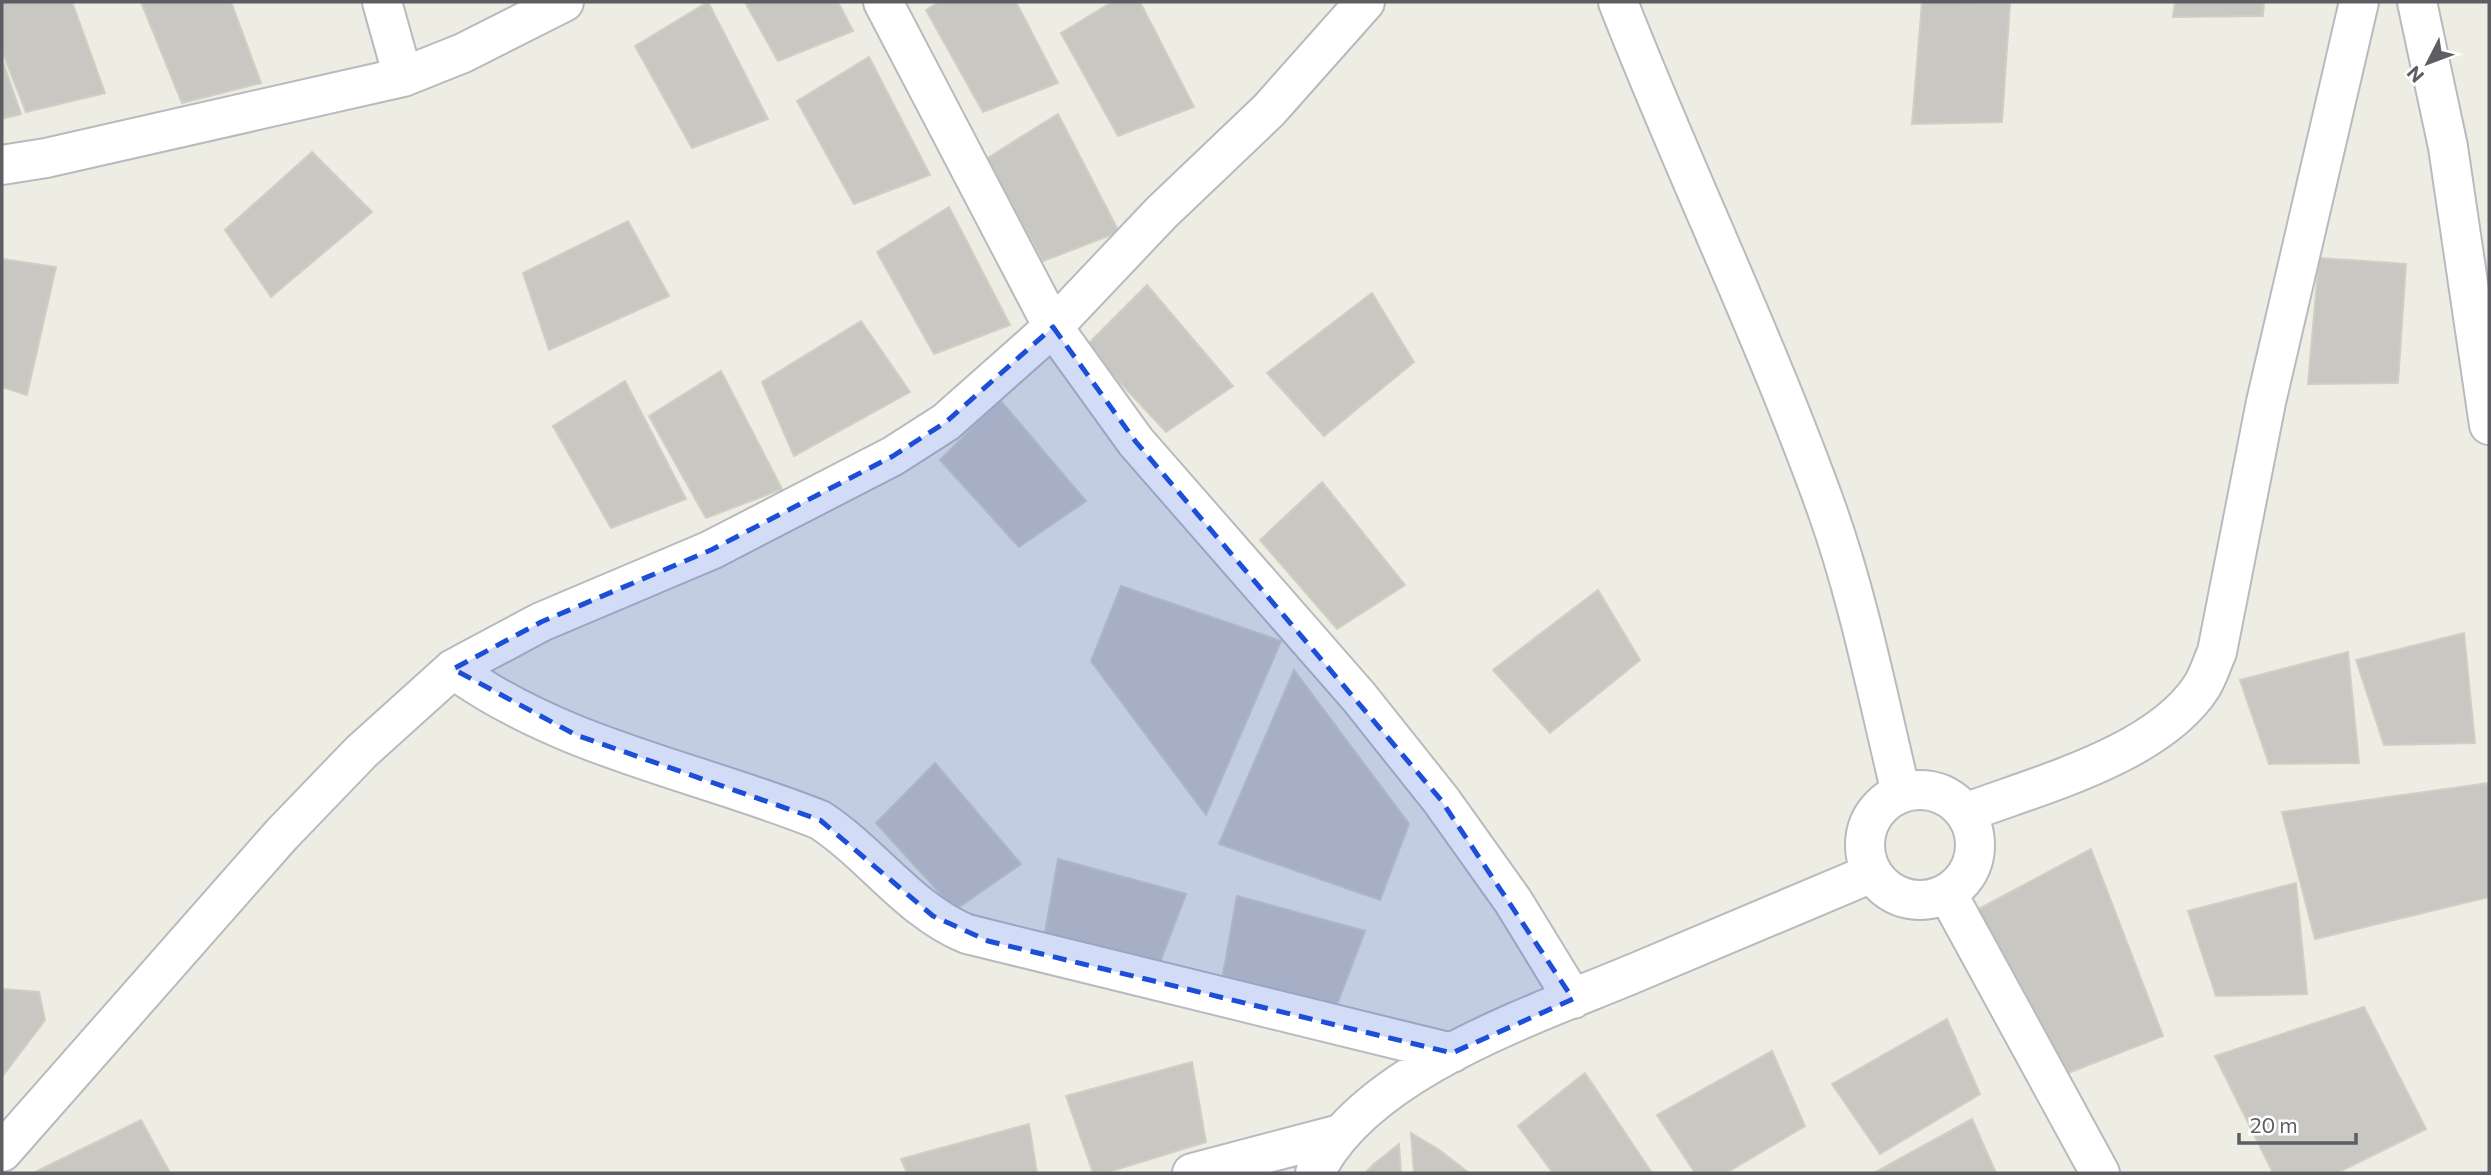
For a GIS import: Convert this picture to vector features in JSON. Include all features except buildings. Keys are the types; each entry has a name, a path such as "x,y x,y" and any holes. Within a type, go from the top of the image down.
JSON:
{"street":[{"path":"382,2 403,77"},
{"path":"2,165 46,158 403,77 463,53 564,2"},
{"path":"883,2 1053,327 1136,442 1359,697 1441,800 1513,901 1573,999"},
{"path":"2,1152 282,834 362,751 453,670 541,622 711,550 893,456 946,422 1053,327 1161,213 1269,110 1365,2"},
{"path":"1618,2 1769,359 1826,508 1851,586 1901,793"},
{"path":"1965,813 2130,747 2158,730 2184,708 2202,686 2217,652 2266,401 2359,2"},
{"path":"2417,2 2448,148 2489,425"},
{"path":"453,670 507,702 576,735 820,820 849,841 933,916 967,934 1452,1053"},
{"path":"1919,790 1937,792 1952,800 1965,813 1973,830 1975,848 1966,874 1947,893 1930,900 1911,900 1894,894 1872,873 1865,850 1866,831 1873,815 1885,802 1901,793 1919,790"},
{"path":"1315,1173 1340,1134 1380,1097 1452,1053 1872,873"},
{"path":"1947,893 2100,1173"},
{"path":"1192,1173 1340,1134"}],"highlighted area":[{"path":"1053,327 1136,442 1441,800 1573,999 1452,1053 988,941 933,916 820,820 576,735 453,669 541,622 711,550 893,456 946,422"}]}
